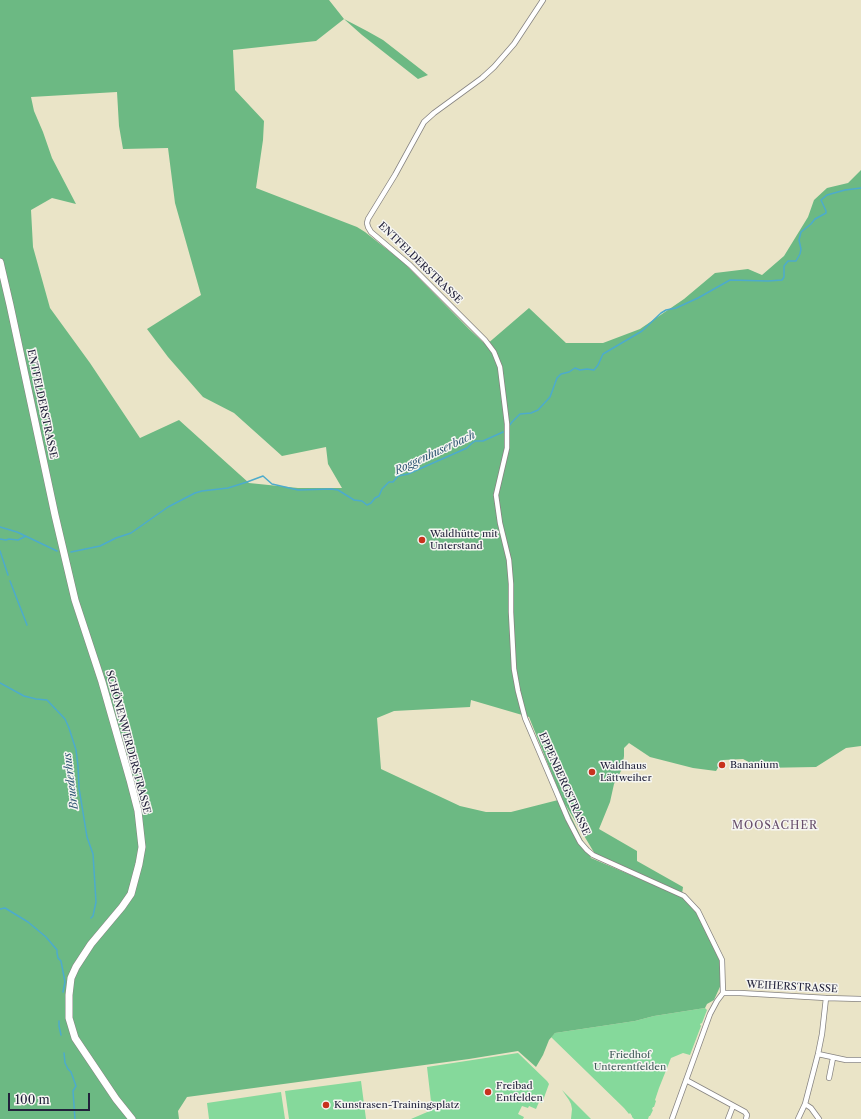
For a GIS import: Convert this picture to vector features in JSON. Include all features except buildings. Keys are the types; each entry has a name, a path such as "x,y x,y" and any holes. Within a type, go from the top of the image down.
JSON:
{"street":[{"name":"ENTFELDERSTRASSE","path":"507,424 500,367 494,352 485,340 410,265 371,232 367,223 370,214 395,175 424,122 482,78 494,67 514,44 543,0"},
{"name":"ENTFELDERSTRASSE","path":"0,262 63,550"},
{"name":"EPPENBERGSTRASSE","path":"507,424 507,448 496,495 500,523 509,560 511,584 510,612 514,669 525,718 563,808 580,842 594,855 682,894 698,912 722,960 723,993"},
{"name":"SCHÖNENWERDERSTRASSE","path":"63,550 75,600 102,682 130,780 138,811 142,848 131,894 91,944 76,967 71,978 68,1018 75,1038 116,1099 132,1119"},
{"name":"WEIHERSTRASSE","path":"723,993 861,999"},
{"path":"672,1119 710,1014 723,993"},
{"path":"798,1119 805,1104 818,1054 826,998"},
{"path":"818,1054 846,1060 861,1060"},
{"path":"829,1078 833,1058"},
{"path":"686,1080 745,1112 747,1115 746,1119"},
{"path":"805,1104 811,1108 819,1119"},
{"path":"728,1119 733,1106"}],"green space":[{"path":"0,0 329,0 344,19 316,41 233,50 235,90 264,121 263,140 256,188 357,227 365,232 403,262 486,345 529,308 566,343 603,343 640,329 684,299 715,273 748,269 762,275 784,256 808,217 814,200 827,188 848,183 861,170 861,746 846,748 816,767 760,768 743,759 723,760 716,771 693,768 650,757 629,743 624,748 622,769 614,784 610,802 599,829 637,851 637,861 683,887 682,894 598,859 565,804 591,858 687,899 698,911 722,960 723,980 714,1000 707,1004 705,1008 654,1016 635,1021 555,1033 549,1040 536,1067 518,1051 187,1097 178,1111 179,1119 0,1119","holes":["117,92 119,126 123,149 168,148 175,203 201,295 147,329 168,357 203,397 234,413 282,456 326,447 328,464 342,488 298,488 249,483 179,420 140,438 90,363 50,308 33,247 31,210 52,198 76,204 52,158 34,111 31,97","471,700 529,717 562,799 511,812 486,812 460,806 381,769 377,718 394,711 470,707"]},
{"path":"344,19 383,40 428,75 418,79"},
{"name":"Friedhof Unterentfelden","path":"705,1008 707,1010 702,1023 700,1024 701,1026 690,1055 683,1053 671,1058 659,1088 654,1107 652,1109 653,1110 648,1119 634,1119 630,1113 629,1114 551,1037 555,1033 635,1021 654,1016"},
{"name":"Freibad Entfelden","path":"518,1053 549,1084 542,1103 539,1102 536,1109 529,1106 528,1108 522,1106 518,1114 524,1117 523,1119 411,1119 432,1110 427,1067"},
{"name":"Kunstrasen-Trainingsplatz","path":"361,1081 366,1119 289,1119 285,1091"},
{"path":"562,1090 591,1119 571,1119 571,1104"},
{"path":"281,1092 285,1119 209,1119 207,1103"}],"waterway":[{"name":"Roggenhuserbach","path":"509,426 520,414 531,413 538,410 550,397 557,378 561,374 569,372 575,368 580,370 594,370 603,354 642,331 666,310 676,308 698,298 730,280 782,280 784,277 784,266 788,261 796,261 800,254 801,249 799,240 801,232 815,219 826,213 821,200 827,195 845,190 861,188"},
{"name":"Roggenhuserbach","path":"71,552 100,546 131,533 168,507 195,493 228,488 263,476 272,484 298,490 338,490 354,500 362,501 367,505 379,496 382,489 389,482 393,482 398,476 408,474 467,448 475,441 483,441 503,432"},
{"name":"Roggenhuserbach","path":"0,527 17,532 57,551"},
{"path":"0,539 18,540 26,536"},
{"path":"0,551 8,575"},
{"path":"10,581 27,625"},
{"name":"Bruederhus","path":"0,683 24,696 47,700 65,719 69,728 76,750 79,788 87,837 93,854 96,902 93,916 91,918"},
{"path":"0,909 5,908 28,922 46,937 57,950 58,958 61,961 65,982 63,992"},
{"path":"59,1021 61,1035"},
{"path":"64,1053 65,1063 71,1072 76,1086 73,1091 75,1119"}],"place":[{"name":"Waldhütte mit Unterstand","path":"422,540"},
{"name":"Bananium","path":"722,765"},
{"name":"Waldhaus Lättweiher","path":"592,772"},
{"name":"Freibad Entfelden","path":"488,1092"},
{"name":"Kunstrasen-Trainingsplatz","path":"326,1105"}],"district":[{"name":"MOOSACHER","path":"775,826"}]}
